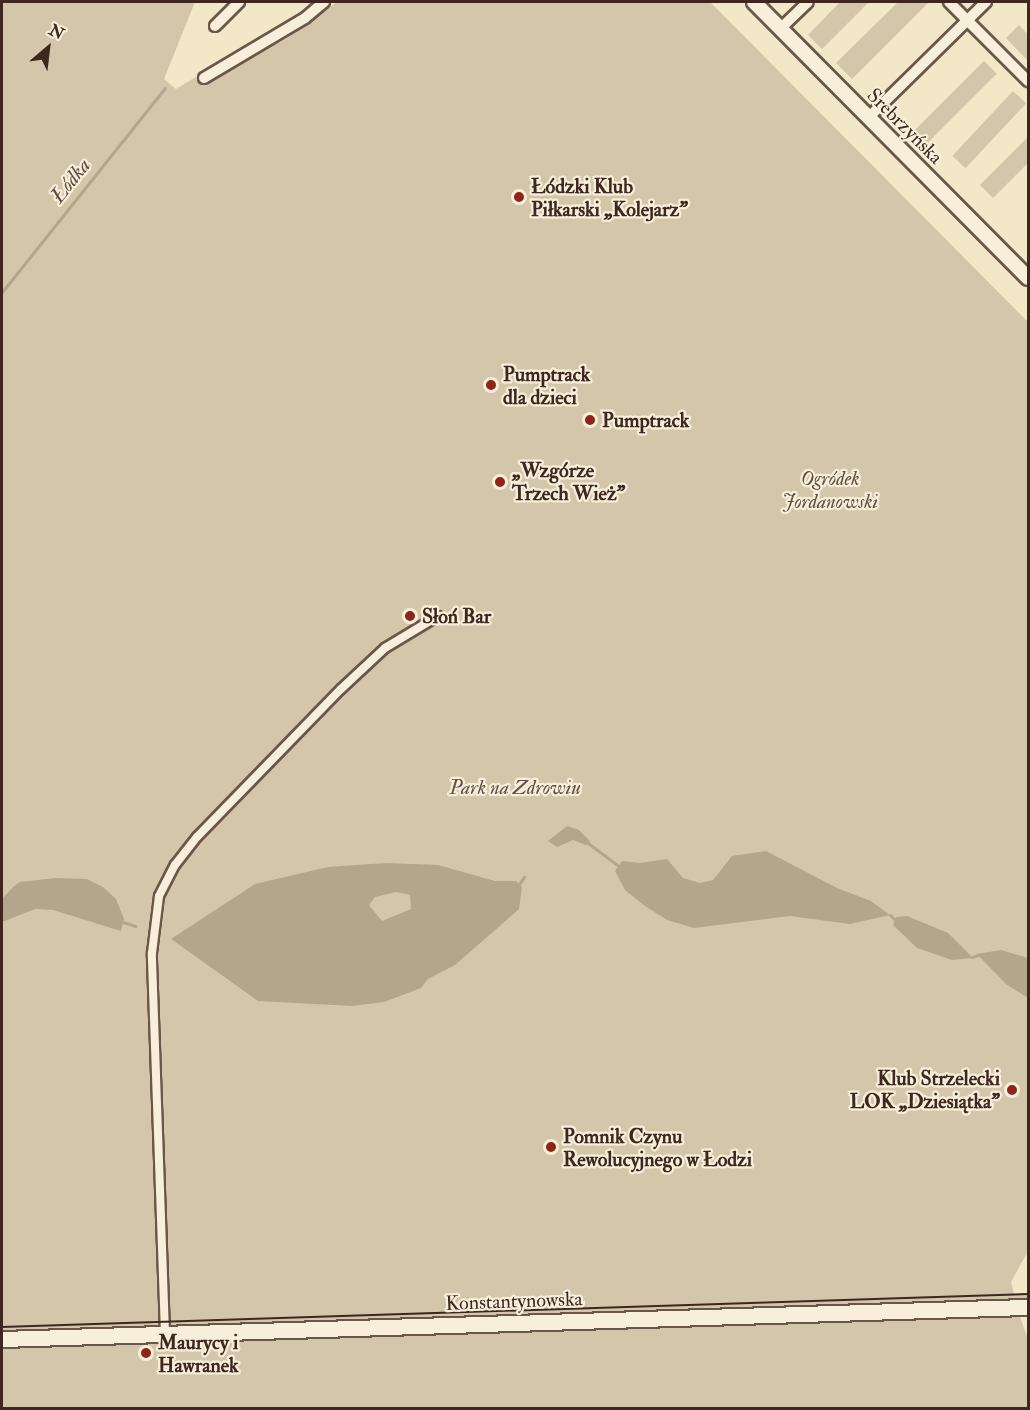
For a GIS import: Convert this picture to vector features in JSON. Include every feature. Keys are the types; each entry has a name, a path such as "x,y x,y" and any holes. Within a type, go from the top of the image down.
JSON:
{"main road":[{"name":"Konstantynowska","path":"2,1339 1029,1307"}],"street":[{"path":"215,26 239,2"},
{"path":"204,78 305,18 324,2"},
{"name":"Srebrzyńska","path":"754,2 1029,278"},
{"path":"781,28 808,2"},
{"path":"949,2 1029,81"},
{"path":"869,117 986,2"},
{"path":"165,1333 152,953 159,896 175,865 197,837 341,689 385,648 438,616"}],"green space":[{"name":"Park na Zdrowiu","path":"2,2 195,2 164,79 176,89 199,75 204,80 286,39 337,2 710,2 1028,322 1028,1251 1011,1282 1014,1294 1028,1293 1028,1316 1020,1317 1028,1339 1028,1408 2,1408"},
{"path":"840,2 869,2 822,49 808,35"},
{"path":"898,2 929,2 852,79 836,63"},
{"path":"1019,25 1028,35 1028,61 1006,38"},
{"path":"984,61 997,74 926,144 913,132"},
{"path":"1013,91 1026,103 965,168 952,156"},
{"path":"1028,137 1028,163 993,198 980,185"}],"shaded area":[{"path":"567,826 579,830 590,841 586,845 573,840 557,847 548,841"},
{"path":"766,851 837,888 871,901 890,915 850,924 790,916 694,928 667,920 645,906 625,890 615,871 622,861 640,863 667,859 683,878 700,883 713,880 732,856"},
{"path":"386,863 438,865 495,881 516,881 522,887 519,909 455,965 428,979 421,988 384,1002 352,1006 258,1001 171,939 255,884 328,867","holes":["396,892 410,895 411,909 382,921 369,905 375,897"]},
{"path":"55,878 87,879 103,887 116,899 124,919 121,931 53,910 35,909 2,922 2,899 13,887 20,882"},
{"path":"907,916 948,933 973,958 952,960 917,948 893,925 896,917"},
{"path":"1001,950 1028,958 1028,998 1006,984 977,954"}],"waterway":[{"name":"Łódka","path":"2,292 165,88"},
{"path":"588,843 618,866"},
{"path":"519,884 524,877"},
{"path":"890,915 894,919"},
{"path":"123,922 135,926"},
{"path":"972,957 978,955"}],"tram line":[{"path":"2,1327 1028,1294"}],"place":[{"name":"Łódzki Klub Piłkarski „Kolejarz”","path":"519,197"},
{"name":"Pumptrack dla dzieci","path":"491,385"},
{"name":"Pumptrack","path":"590,420"},
{"name":"„Wzgórze Trzech Wież”","path":"500,482"},
{"name":"Słoń Bar","path":"410,616"},
{"name":"Klub Strzelecki LOK „Dziesiątka”","path":"1012,1090"},
{"name":"Pomnik Czynu Rewolucyjnego w Łodzi","path":"551,1147"},
{"name":"Maurycy i Hawranek","path":"146,1353"}],"park label":[{"name":"Ogródek Jordanowski","path":"830,490"}]}
